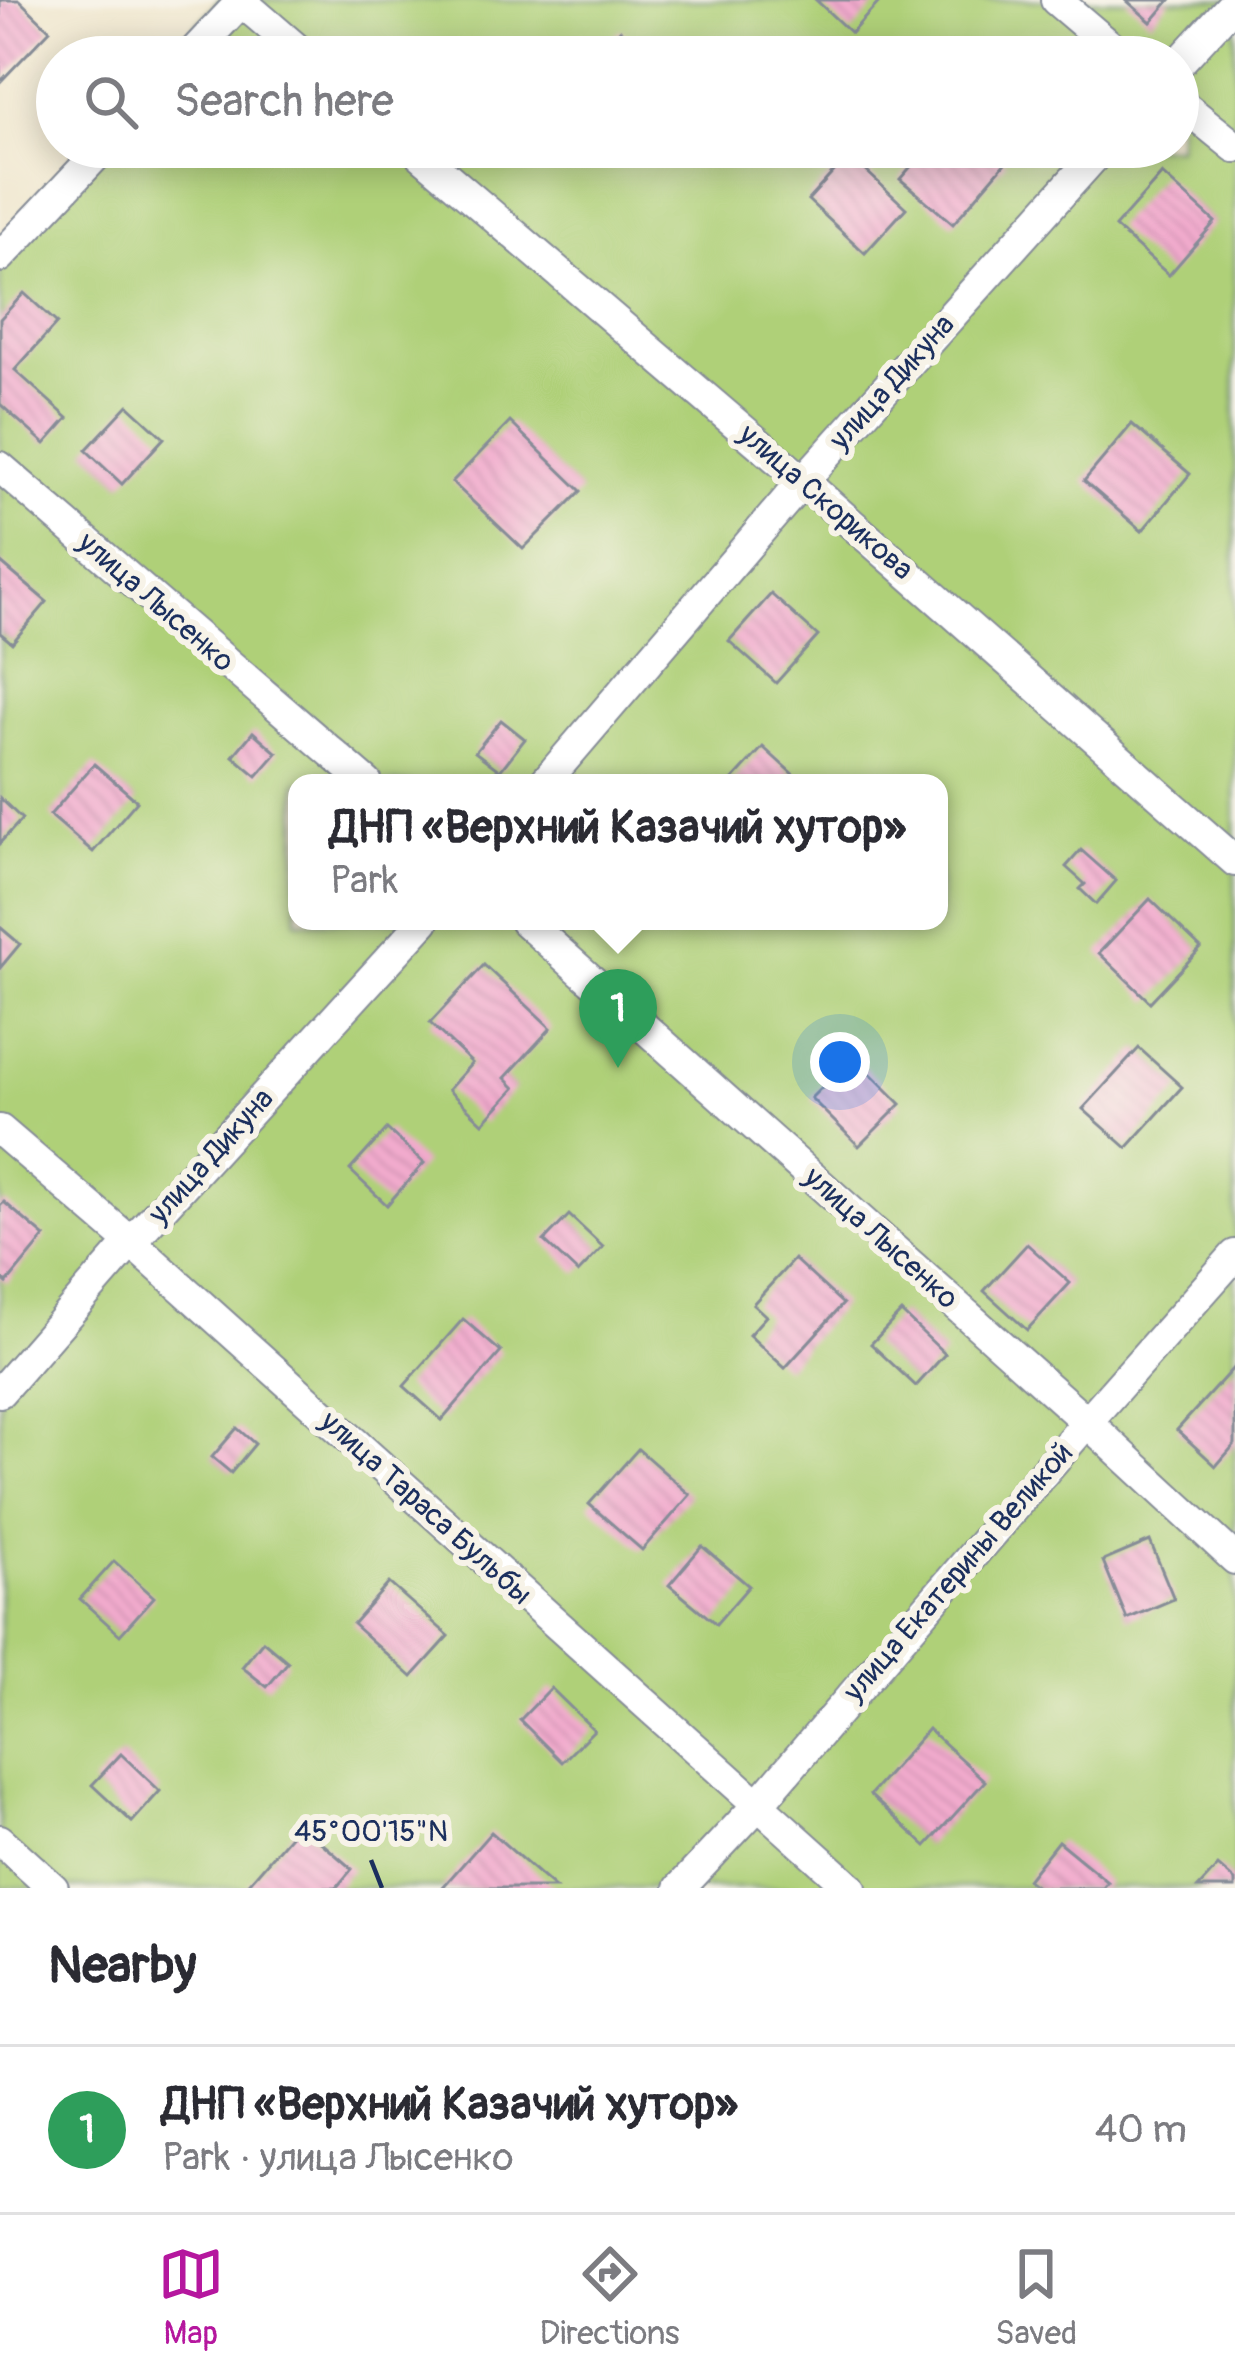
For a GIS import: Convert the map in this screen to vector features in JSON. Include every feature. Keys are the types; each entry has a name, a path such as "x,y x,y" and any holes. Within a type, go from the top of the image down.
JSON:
{"street":[{"path":"1056,0 1099,36"},
{"path":"209,36 243,1 282,36"},
{"path":"1199,41 1235,2"},
{"path":"1199,118 1235,147"},
{"path":"0,257 84,168"},
{"name":"улица Скорикова","path":"437,168 803,481 1235,861"},
{"name":"улица Дикуна","path":"552,774 803,481 1084,168"},
{"name":"улица Лысенко","path":"0,467 357,774"},
{"name":"улица Дикуна","path":"0,1392 416,930"},
{"name":"улица Лысенко","path":"535,930 1235,1558"},
{"name":"улица Тараса Бульбы","path":"0,1130 851,1888"},
{"name":"улица Екатерины Великой","path":"680,1888 757,1806 1235,1255"},
{"path":"0,1840 53,1888"}],"green space":[{"path":"219,0 1235,0 1235,1888 0,1888 0,248 70,168 1199,168 1199,36 187,36"}],"building":[{"path":"0,0 19,0 50,30 36,36 36,45 0,82"},
{"path":"816,0 881,0 851,33"},
{"path":"1126,0 1170,0 1151,22"},
{"path":"837,168 863,168 906,208 865,253 808,200"},
{"path":"910,168 1001,168 953,224 900,179"},
{"path":"1162,174 1215,222 1169,275 1115,227"},
{"path":"24,293 57,323 15,370 68,418 45,444 0,404 0,319"},
{"path":"128,405 164,438 122,484 86,450"},
{"path":"510,422 581,491 523,549 452,482"},
{"path":"1132,424 1190,474 1142,531 1084,481"},
{"path":"0,562 47,602 12,643 0,633"},
{"path":"771,594 818,636 776,683 729,641"},
{"path":"501,720 525,739 500,771 475,752"},
{"path":"253,732 277,753 257,776 233,756"},
{"path":"763,747 793,774 738,774"},
{"path":"94,764 137,801 93,852 50,815"},
{"path":"0,798 22,819 0,843"},
{"path":"1081,850 1116,881 1096,904 1080,889 1085,884 1066,867"},
{"path":"1150,899 1201,948 1150,1002 1099,953"},
{"path":"0,927 20,944 0,968"},
{"path":"484,965 551,1028 505,1078 515,1088 483,1123 448,1090 472,1063 430,1023"},
{"path":"1139,1048 1182,1087 1127,1148 1083,1109"},
{"path":"853,1056 901,1104 859,1146 811,1098"},
{"path":"387,1129 424,1163 387,1205 350,1170"},
{"path":"4,1202 45,1237 7,1283 0,1277 0,1206"},
{"path":"569,1215 603,1247 578,1273 544,1241"},
{"path":"1027,1244 1070,1283 1027,1330 984,1291"},
{"path":"794,1259 843,1304 785,1368 749,1335 766,1316 753,1304"},
{"path":"901,1312 945,1354 916,1386 871,1344"},
{"path":"463,1319 501,1352 442,1420 404,1386"},
{"path":"1235,1366 1235,1444 1216,1466 1177,1430"},
{"path":"237,1428 255,1444 231,1473 212,1457"},
{"path":"638,1449 690,1495 642,1550 589,1504"},
{"path":"1150,1541 1174,1599 1127,1619 1103,1561"},
{"path":"702,1546 749,1586 716,1624 669,1585"},
{"path":"114,1561 154,1597 120,1635 80,1599"},
{"path":"389,1583 449,1636 412,1677 353,1624"},
{"path":"263,1641 288,1662 267,1687 242,1667"},
{"path":"551,1688 594,1730 562,1762 520,1720"},
{"path":"928,1729 985,1781 926,1846 870,1795"},
{"path":"121,1754 160,1791 132,1822 92,1785"},
{"path":"300,1824 352,1869 336,1888 245,1888"},
{"path":"491,1832 555,1888 442,1888"},
{"path":"1058,1841 1108,1882 1103,1888 1038,1888 1027,1880"},
{"path":"1218,1866 1235,1881 1235,1888 1198,1888"}],"place":[{"name":"ДНП «Верхний Казачий хутор»","path":"618,1068"}]}
